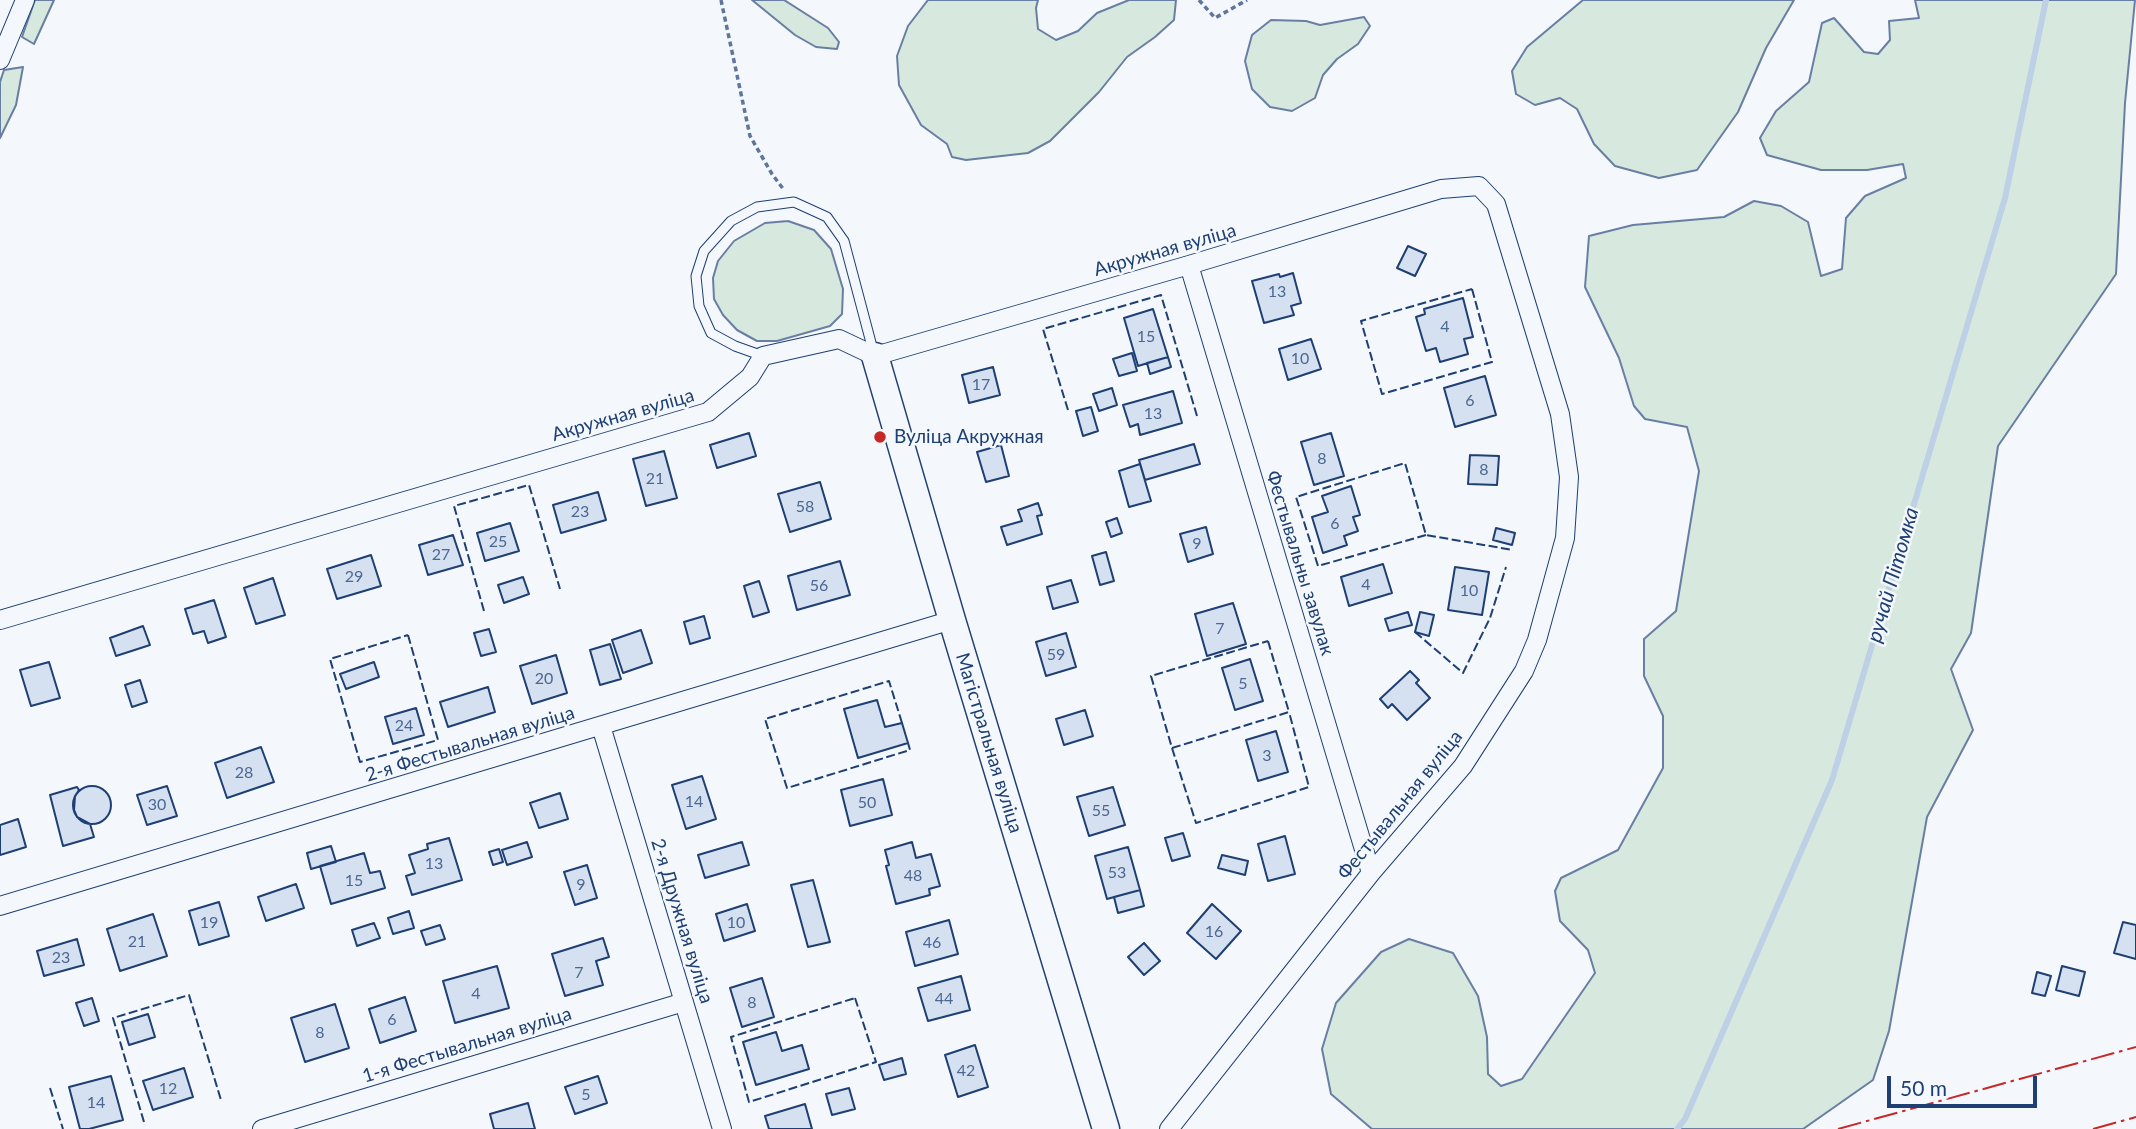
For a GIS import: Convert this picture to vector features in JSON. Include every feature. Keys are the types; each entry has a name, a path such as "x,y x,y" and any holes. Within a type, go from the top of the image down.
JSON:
{"street":[{"path":"0,60 25,0"},
{"name":"Акружная вуліца","path":"875,356 1441,189 1479,186"},
{"name":"Фестывальная вуліца","path":"1169,1129 1371,873 1463,766 1524,671 1537,640 1565,538 1569,477 1560,414 1496,204 1479,186"},
{"name":"Фестывальны завулак","path":"1189,265 1371,873"},
{"path":"762,356 839,339 875,356"},
{"name":"Акружная вуліца","path":"0,620 708,412 750,377 762,356"},
{"name":"Магістральная вуліца","path":"875,356 952,620 1107,1129"},
{"name":"2-я Фестывальная вуліца","path":"0,906 952,620"},
{"name":"2-я Дружная вуліца","path":"601,726 722,1129"},
{"name":"1-я Фестывальная вуліца","path":"262,1129 684,1002"}],"lane":[{"path":"762,356 735,346 712,333 699,306 696,276 704,251 731,221 757,207 794,202 827,217 844,242 875,356"}],"path":[{"path":"721,0 750,136 772,174 794,202"},
{"path":"1199,0 1215,18 1247,0"}],"shaded area":[{"path":"35,0 54,0 34,44 22,37"},
{"path":"752,0 784,0 828,28 839,42 837,49 816,47 795,35"},
{"path":"928,0 1038,0 1038,29 1056,40 1078,31 1097,13 1129,0 1176,0 1174,20 1127,57 1099,92 1050,141 1028,153 966,160 952,157 947,144 921,125 899,85 897,56 908,26"},
{"path":"1583,0 1794,0 1766,48 1738,112 1697,170 1659,178 1615,166 1594,144 1577,109 1560,98 1535,105 1516,94 1512,71 1527,47"},
{"path":"1915,0 2135,0 2125,103 2116,274 1998,446 1971,633 1951,669 1973,730 1927,817 1889,1031 1873,1080 1803,1129 1372,1129 1331,1094 1322,1049 1336,1003 1381,952 1409,939 1453,953 1478,996 1487,1037 1488,1074 1501,1086 1522,1079 1595,973 1588,950 1560,921 1555,891 1561,878 1618,850 1663,768 1663,716 1644,676 1644,639 1676,611 1699,471 1687,427 1645,419 1634,406 1619,358 1585,287 1589,236 1633,225 1724,217 1754,201 1781,206 1808,222 1821,276 1842,269 1846,218 1865,196 1906,178 1903,164 1867,170 1821,170 1767,155 1760,138 1776,111 1809,82 1822,23 1834,18 1864,52 1878,54 1890,40 1889,21 1919,18"},
{"path":"1364,17 1370,26 1358,44 1337,59 1323,75 1315,98 1292,111 1270,107 1252,89 1245,61 1252,35 1271,20 1306,21 1320,25"},
{"path":"23,67 16,105 0,138 0,82 4,70"},
{"path":"788,221 814,230 831,249 843,289 842,314 830,326 777,341 757,341 737,330 723,315 714,299 713,278 718,261 734,241 765,223"}],"building":[{"path":"1408,246 1426,254 1415,276 1397,268"},
{"path":"1293,273 1301,303 1291,306 1294,315 1264,323 1252,281"},
{"path":"1463,298 1473,337 1464,339 1468,354 1440,362 1436,348 1426,351 1416,317 1425,314 1424,309"},
{"path":"1153,309 1168,357 1138,366 1124,318"},
{"path":"1311,339 1321,369 1288,380 1279,349"},
{"path":"1132,353 1137,371 1119,376 1113,359"},
{"path":"1168,357 1171,367 1150,374 1147,363"},
{"path":"993,367 1000,395 969,403 962,375"},
{"path":"1485,376 1496,415 1455,427 1444,388"},
{"path":"1112,388 1117,405 1099,411 1093,394"},
{"path":"1173,391 1182,423 1140,435 1138,424 1130,427 1123,405"},
{"path":"1091,407 1098,431 1083,436 1076,411"},
{"path":"749,433 756,456 717,468 710,445"},
{"path":"1331,433 1344,476 1314,485 1301,442"},
{"path":"1194,444 1200,464 1145,480 1139,460"},
{"path":"1001,445 1009,476 986,482 977,452"},
{"path":"664,451 677,498 646,506 633,459"},
{"path":"1470,455 1499,456 1497,485 1468,484"},
{"path":"1140,464 1151,501 1129,507 1119,471"},
{"path":"820,482 831,519 790,532 778,494"},
{"path":"1351,486 1360,515 1353,517 1358,531 1344,536 1347,545 1323,553 1312,517 1328,512 1322,496"},
{"path":"598,492 606,520 561,533 553,505"},
{"path":"1038,503 1042,515 1037,516 1042,534 1007,545 1001,527 1022,521 1018,510"},
{"path":"1117,518 1122,533 1111,537 1106,522"},
{"path":"510,523 519,551 485,561 477,533"},
{"path":"1206,527 1213,554 1188,562 1180,534"},
{"path":"1496,528 1515,533 1512,545 1493,540"},
{"path":"453,535 463,565 428,575 419,545"},
{"path":"1106,552 1114,581 1100,585 1092,556"},
{"path":"371,555 381,586 337,599 327,569"},
{"path":"840,561 850,595 797,610 788,576"},
{"path":"1383,564 1392,593 1349,606 1341,577"},
{"path":"1455,567 1489,572 1482,615 1448,610"},
{"path":"523,577 529,594 504,603 498,585"},
{"path":"273,578 285,615 256,624 244,588"},
{"path":"1071,580 1078,602 1053,609 1047,587"},
{"path":"759,581 769,612 753,617 744,586"},
{"path":"214,600 226,637 208,643 204,631 193,634 185,609"},
{"path":"1233,603 1246,644 1207,656 1195,614"},
{"path":"1408,612 1412,625 1389,631 1385,619"},
{"path":"1420,612 1434,615 1429,636 1415,632"},
{"path":"704,616 710,638 690,644 684,622"},
{"path":"143,626 150,645 116,656 110,638"},
{"path":"489,629 496,652 481,656 474,633"},
{"path":"641,630 652,663 623,673 612,640"},
{"path":"1066,633 1076,667 1046,676 1036,642"},
{"path":"610,644 621,679 600,685 590,650"},
{"path":"556,655 567,693 532,704 520,666"},
{"path":"1250,659 1263,701 1235,710 1222,668"},
{"path":"49,662 60,698 31,706 20,670"},
{"path":"374,662 379,677 346,689 340,674"},
{"path":"1410,671 1419,680 1416,683 1430,698 1407,720 1392,704 1388,708 1380,699"},
{"path":"140,680 147,702 132,707 125,685"},
{"path":"488,687 495,712 448,727 440,702"},
{"path":"877,700 885,727 902,723 908,743 858,758 844,709"},
{"path":"416,708 424,735 393,744 385,717"},
{"path":"1085,710 1093,736 1064,745 1056,719"},
{"path":"1276,731 1288,772 1258,781 1246,740"},
{"path":"261,747 274,782 227,798 215,763"},
{"path":"702,776 716,819 686,829 672,785"},
{"path":"883,779 892,815 850,826 841,790"},
{"path":"92,786 105,792 111,805 105,818 92,824 79,818 73,805 79,792"},
{"path":"167,786 177,816 147,825 137,795"},
{"path":"77,787 79,790 75,796 74,810 77,817 90,824 94,837 63,846 50,795"},
{"path":"1113,787 1125,825 1089,836 1077,797"},
{"path":"560,793 568,819 539,828 530,803"},
{"path":"18,819 26,847 0,855 0,825"},
{"path":"1183,833 1190,856 1172,861 1165,838"},
{"path":"1285,836 1295,874 1268,881 1258,844"},
{"path":"449,838 462,880 412,895 406,876 415,873 409,855 428,849 427,844"},
{"path":"527,842 532,857 507,865 502,850"},
{"path":"742,842 749,865 705,878 698,855"},
{"path":"912,842 916,858 931,854 940,886 929,889 930,895 896,904 886,866 889,865 885,850"},
{"path":"331,846 336,862 311,869 307,853"},
{"path":"1128,847 1140,890 1107,899 1095,856"},
{"path":"499,849 503,862 493,865 489,852"},
{"path":"364,853 370,873 380,871 385,888 331,904 320,866"},
{"path":"1222,855 1248,861 1245,875 1218,868"},
{"path":"587,865 597,898 575,905 564,872"},
{"path":"813,880 830,942 808,947 791,885"},
{"path":"296,884 304,908 266,921 258,897"},
{"path":"1140,890 1144,906 1118,913 1114,897"},
{"path":"219,902 229,936 199,945 189,911"},
{"path":"747,904 755,931 724,941 716,914"},
{"path":"1212,904 1241,931 1216,959 1187,933"},
{"path":"409,911 414,928 393,934 388,918"},
{"path":"153,914 167,956 120,971 107,929"},
{"path":"949,920 958,954 915,966 906,932"},
{"path":"2123,922 2136,925 2136,959 2114,953"},
{"path":"374,923 380,938 357,946 352,930"},
{"path":"440,925 445,939 426,945 421,931"},
{"path":"603,938 609,957 596,961 603,985 565,996 552,954"},
{"path":"77,939 84,965 44,976 37,951"},
{"path":"1144,943 1160,961 1144,975 1128,957"},
{"path":"497,966 509,1008 455,1023 443,981"},
{"path":"2062,966 2085,972 2079,996 2056,990"},
{"path":"2037,972 2051,976 2045,996 2032,993"},
{"path":"961,976 970,1010 928,1021 918,988"},
{"path":"762,978 774,1017 742,1027 730,988"},
{"path":"405,997 416,1031 380,1043 369,1009"},
{"path":"92,998 99,1021 84,1026 76,1003"},
{"path":"335,1004 349,1048 305,1062 291,1018"},
{"path":"148,1014 155,1037 129,1045 122,1022"},
{"path":"776,1032 782,1051 802,1045 809,1069 756,1085 743,1042"},
{"path":"975,1045 988,1087 958,1097 945,1055"},
{"path":"902,1058 906,1074 884,1080 879,1065"},
{"path":"184,1068 193,1097 153,1110 143,1081"},
{"path":"111,1076 123,1120 80,1129 69,1087"},
{"path":"598,1076 607,1103 575,1114 565,1087"},
{"path":"849,1088 855,1109 832,1115 826,1094"},
{"path":"528,1103 535,1129 494,1129 490,1114"},
{"path":"805,1104 812,1129 769,1129 765,1116"}],"waterway":[{"name":"ручай Пітомка","path":"1677,1129 1685,1119 1832,780 2005,198 2046,0"}],"fence":[{"path":"1472,289 1492,362 1382,394 1361,321 1472,289"},
{"path":"1068,410 1043,329 1161,295 1197,416"},
{"path":"1426,535 1318,566 1296,497 1405,463 1426,535 1513,550"},
{"path":"484,611 454,506 529,485 560,589"},
{"path":"1415,632 1463,673 1490,618 1506,567"},
{"path":"408,635 438,740 360,762 330,659 408,635"},
{"path":"1268,641 1289,712 1172,748 1151,676 1268,641"},
{"path":"902,723 889,681 765,719 787,788 910,750 908,743"},
{"path":"1172,748 1196,823 1309,787 1289,712"},
{"path":"144,1122 113,1018 189,995 221,1100"},
{"path":"855,998 876,1062 749,1102 731,1037 855,998"},
{"path":"50,1088 63,1129"}],"power":[{"path":"1838,1129 2136,1047"},
{"path":"2093,1129 2136,1117"}],"place":[{"name":"Вуліца Акружная","path":"880,437"}]}
